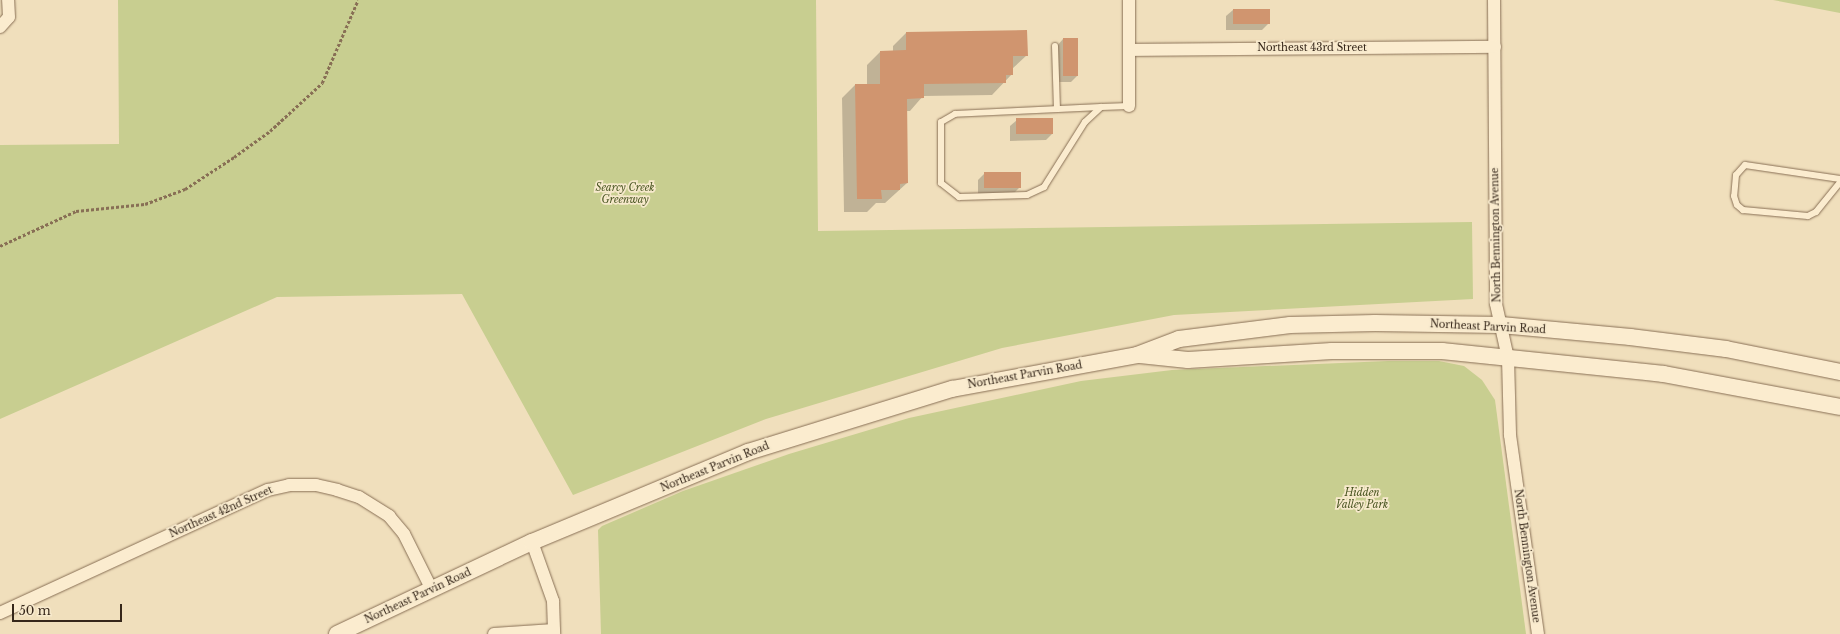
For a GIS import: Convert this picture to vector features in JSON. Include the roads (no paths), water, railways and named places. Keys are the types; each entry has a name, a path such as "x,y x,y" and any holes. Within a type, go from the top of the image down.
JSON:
{"main road":[{"name":"Northeast Parvin Road","path":"337,634 532,542 755,450 952,389 1137,355 1179,339 1290,325 1375,323 1501,325 1630,337 1726,349 1840,372"},
{"name":"Northeast Parvin Road","path":"1137,355 1188,360 1332,351 1442,351 1664,374 1839,404"}],"street":[{"path":"0,27 9,17 8,0"},
{"path":"1129,0 1129,106"},
{"name":"North Bennington Avenue","path":"1494,0 1496,299 1508,358 1510,435 1538,634"},
{"name":"Northeast 43rd Street","path":"1129,50 1495,47"},
{"name":"Northeast 42nd Street","path":"0,613 268,490 289,485 316,485 337,490 359,497 389,516 404,534 432,590"},
{"path":"494,634 554,632 552,601 532,542"}],"lane":[{"path":"1056,46 1057,109"},
{"path":"1101,107 1085,122 1044,187 1027,195 959,197 941,183 941,122 955,114 1057,109 1101,107 1129,106"},
{"path":"1744,165 1840,181 1816,212 1808,216 1743,210 1737,205 1734,196 1736,175 1744,165"}],"park label":[{"name":"Searcy Creek Greenway","path":"625,192"},
{"name":"Hidden Valley Park","path":"1362,498"}]}
